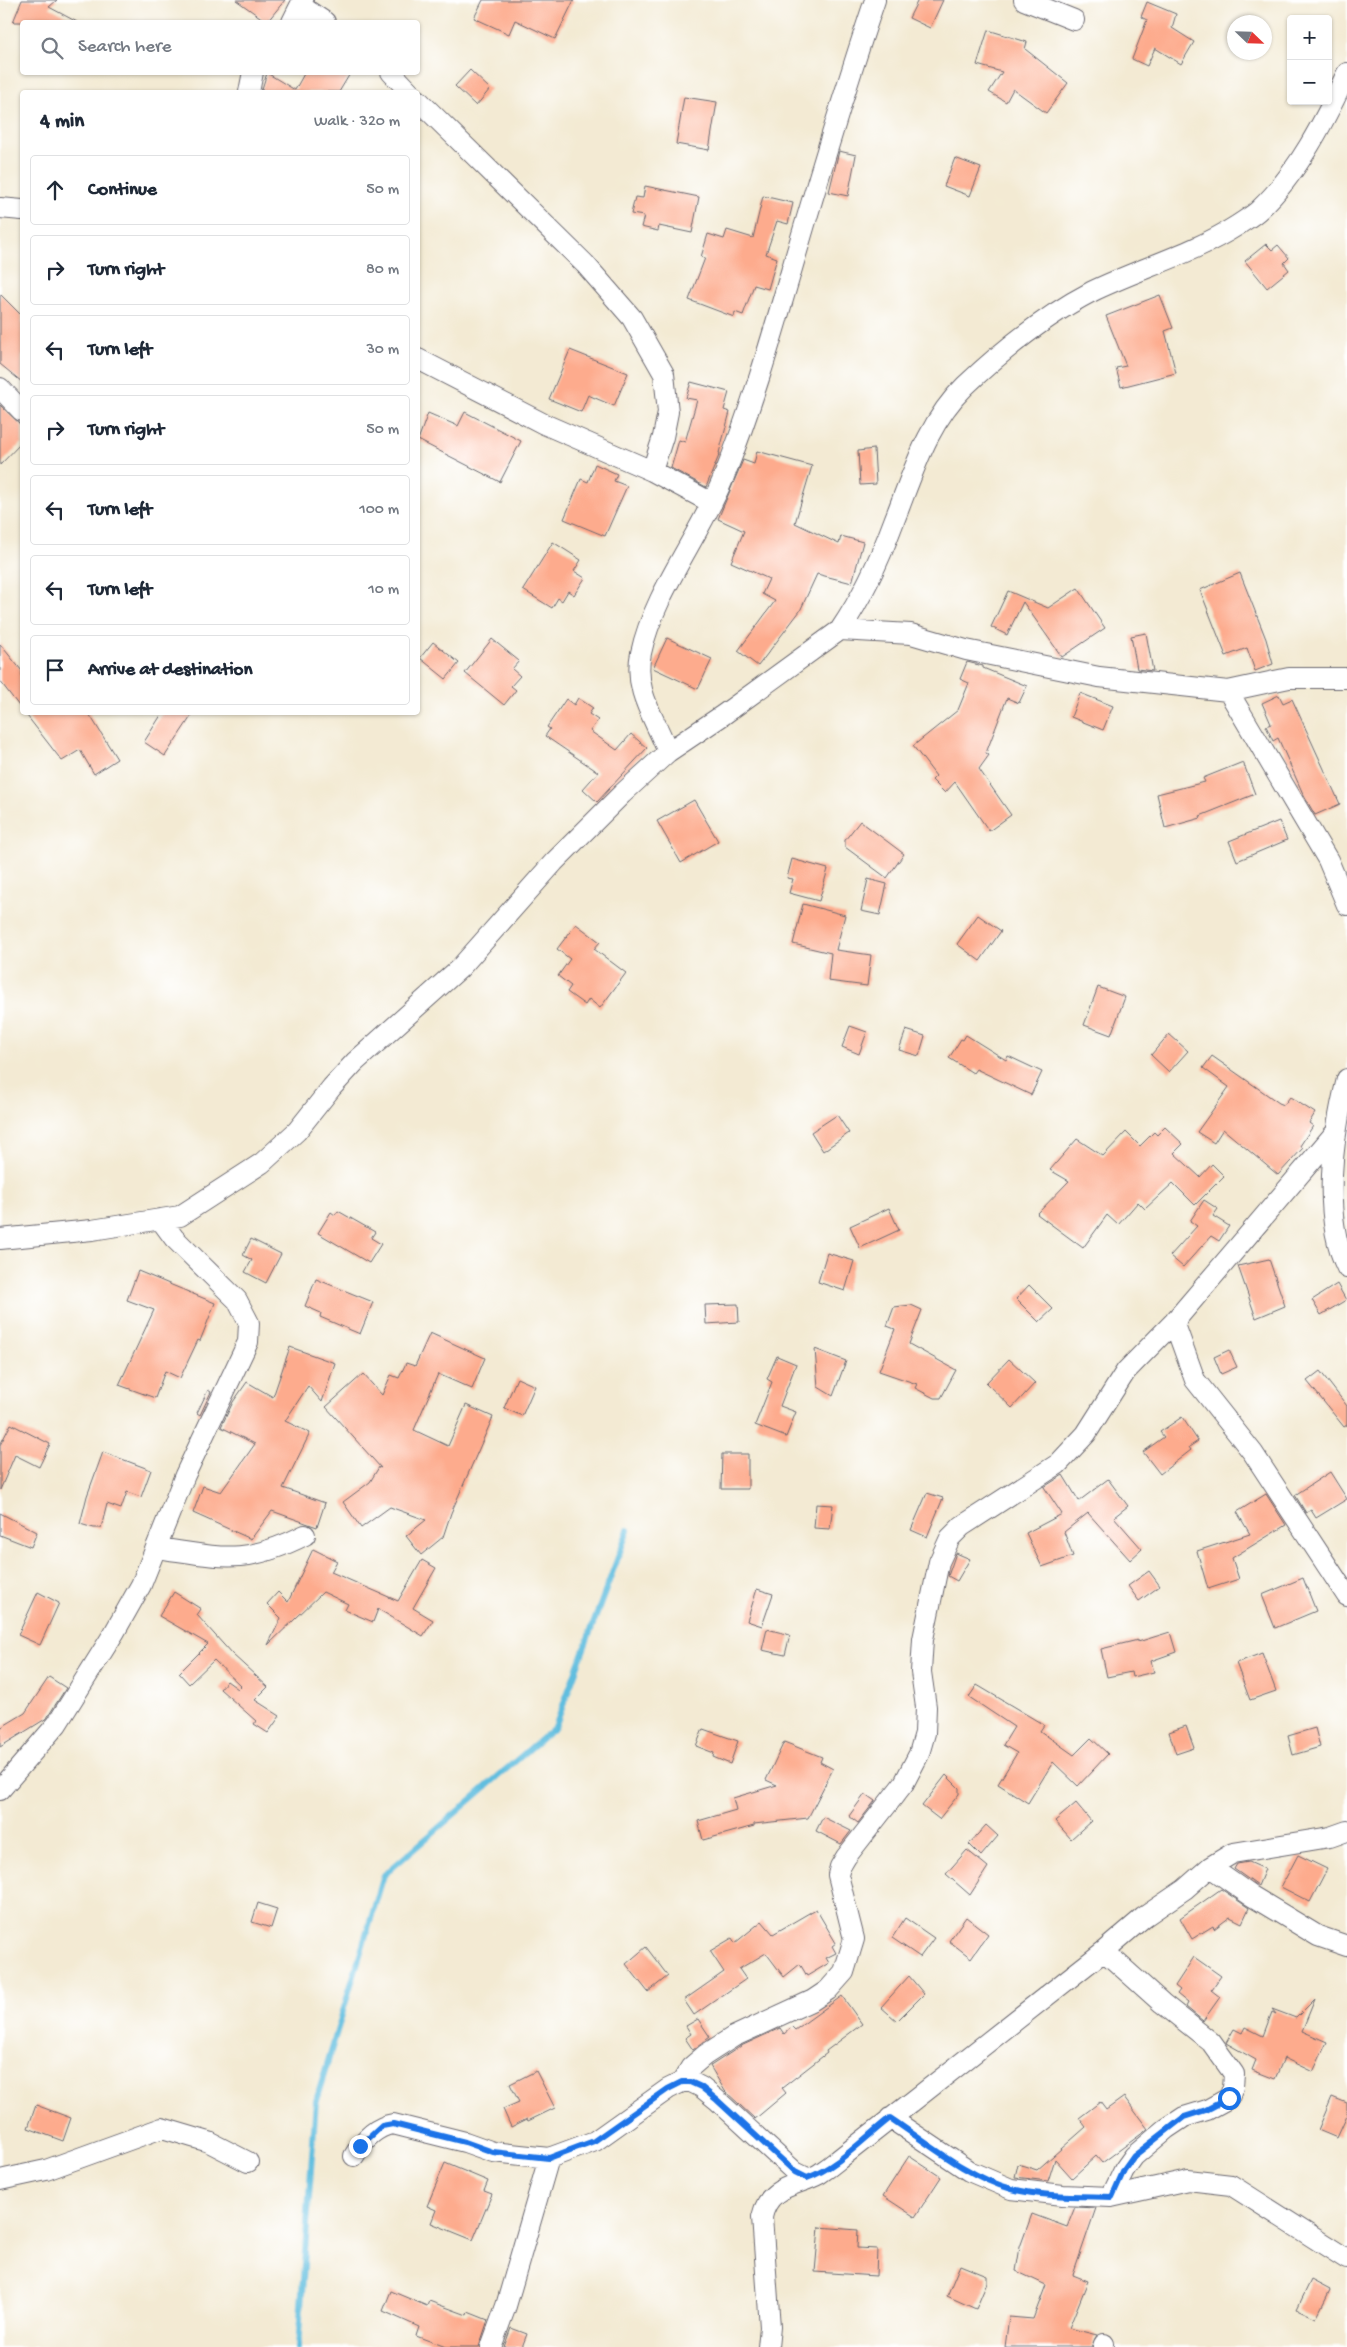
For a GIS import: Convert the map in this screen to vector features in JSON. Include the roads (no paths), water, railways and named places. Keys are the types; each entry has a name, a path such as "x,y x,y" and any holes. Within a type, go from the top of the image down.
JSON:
{"street":[{"path":"668,752 658,725 643,697 638,680 641,654 650,625 723,478 757,384 823,162 875,0"},
{"path":"1024,0 1074,20"},
{"path":"298,9 321,20"},
{"path":"0,1239 92,1230 180,1216 222,1190 281,1147 355,1062 460,968 554,862 668,752 840,630 857,605 894,521 914,466 935,424 964,387 1013,343 1053,314 1091,292 1213,241 1260,210 1284,182 1306,148 1347,73"},
{"path":"249,90 252,75"},
{"path":"394,75 408,90"},
{"path":"420,102 585,264 632,318 664,374 668,412 663,437 652,470"},
{"path":"0,208 20,210"},
{"path":"420,359 544,424 652,470 712,502"},
{"path":"0,388 20,409"},
{"path":"840,630 911,634 966,650 1099,677 1228,691 1289,678 1347,678"},
{"path":"1228,691 1328,860 1347,905"},
{"path":"1347,1079 1335,1133 1333,1199 1338,1250 1347,1268"},
{"path":"682,2082 691,2068 705,2055 733,2037 813,2000 828,1990 844,1972 854,1939 838,1875 846,1857 904,1783 919,1754 925,1733 926,1708 921,1672 923,1639 939,1562 950,1538 962,1526 1058,1464 1086,1434 1126,1371 1174,1322 1335,1133"},
{"path":"0,1790 57,1724 114,1634 157,1548 185,1475 248,1342 249,1322 237,1300 174,1238 160,1219"},
{"path":"1174,1322 1195,1380 1253,1454 1347,1596"},
{"path":"157,1548 234,1558 268,1552 305,1536"},
{"path":"768,2347 770,2327 762,2217 764,2205 778,2191 818,2174 838,2160 1104,1951 1144,1917 1184,1889 1210,1867 1233,1853 1330,1837 1347,1831"},
{"path":"1210,1867 1250,1895 1318,1936 1347,1946"},
{"path":"1104,1951 1162,2003 1211,2042 1234,2074 1233,2087 1229,2098 1206,2110 1184,2117 1134,2156 1124,2170 1112,2197"},
{"path":"354,2156 363,2141 373,2132 382,2126 393,2124 465,2142 493,2152 549,2158 594,2141 668,2089 682,2082 690,2082 701,2087 791,2169 807,2178"},
{"path":"890,2118 969,2171 1012,2189 1062,2195 1112,2197 1188,2180 1231,2185 1347,2259"},
{"path":"0,2180 46,2170 162,2128 209,2142 248,2162"},
{"path":"491,2347 506,2306 549,2158"}],"waterway":[{"path":"298,2347 316,2101 384,1875 555,1727 628,1530"}]}
